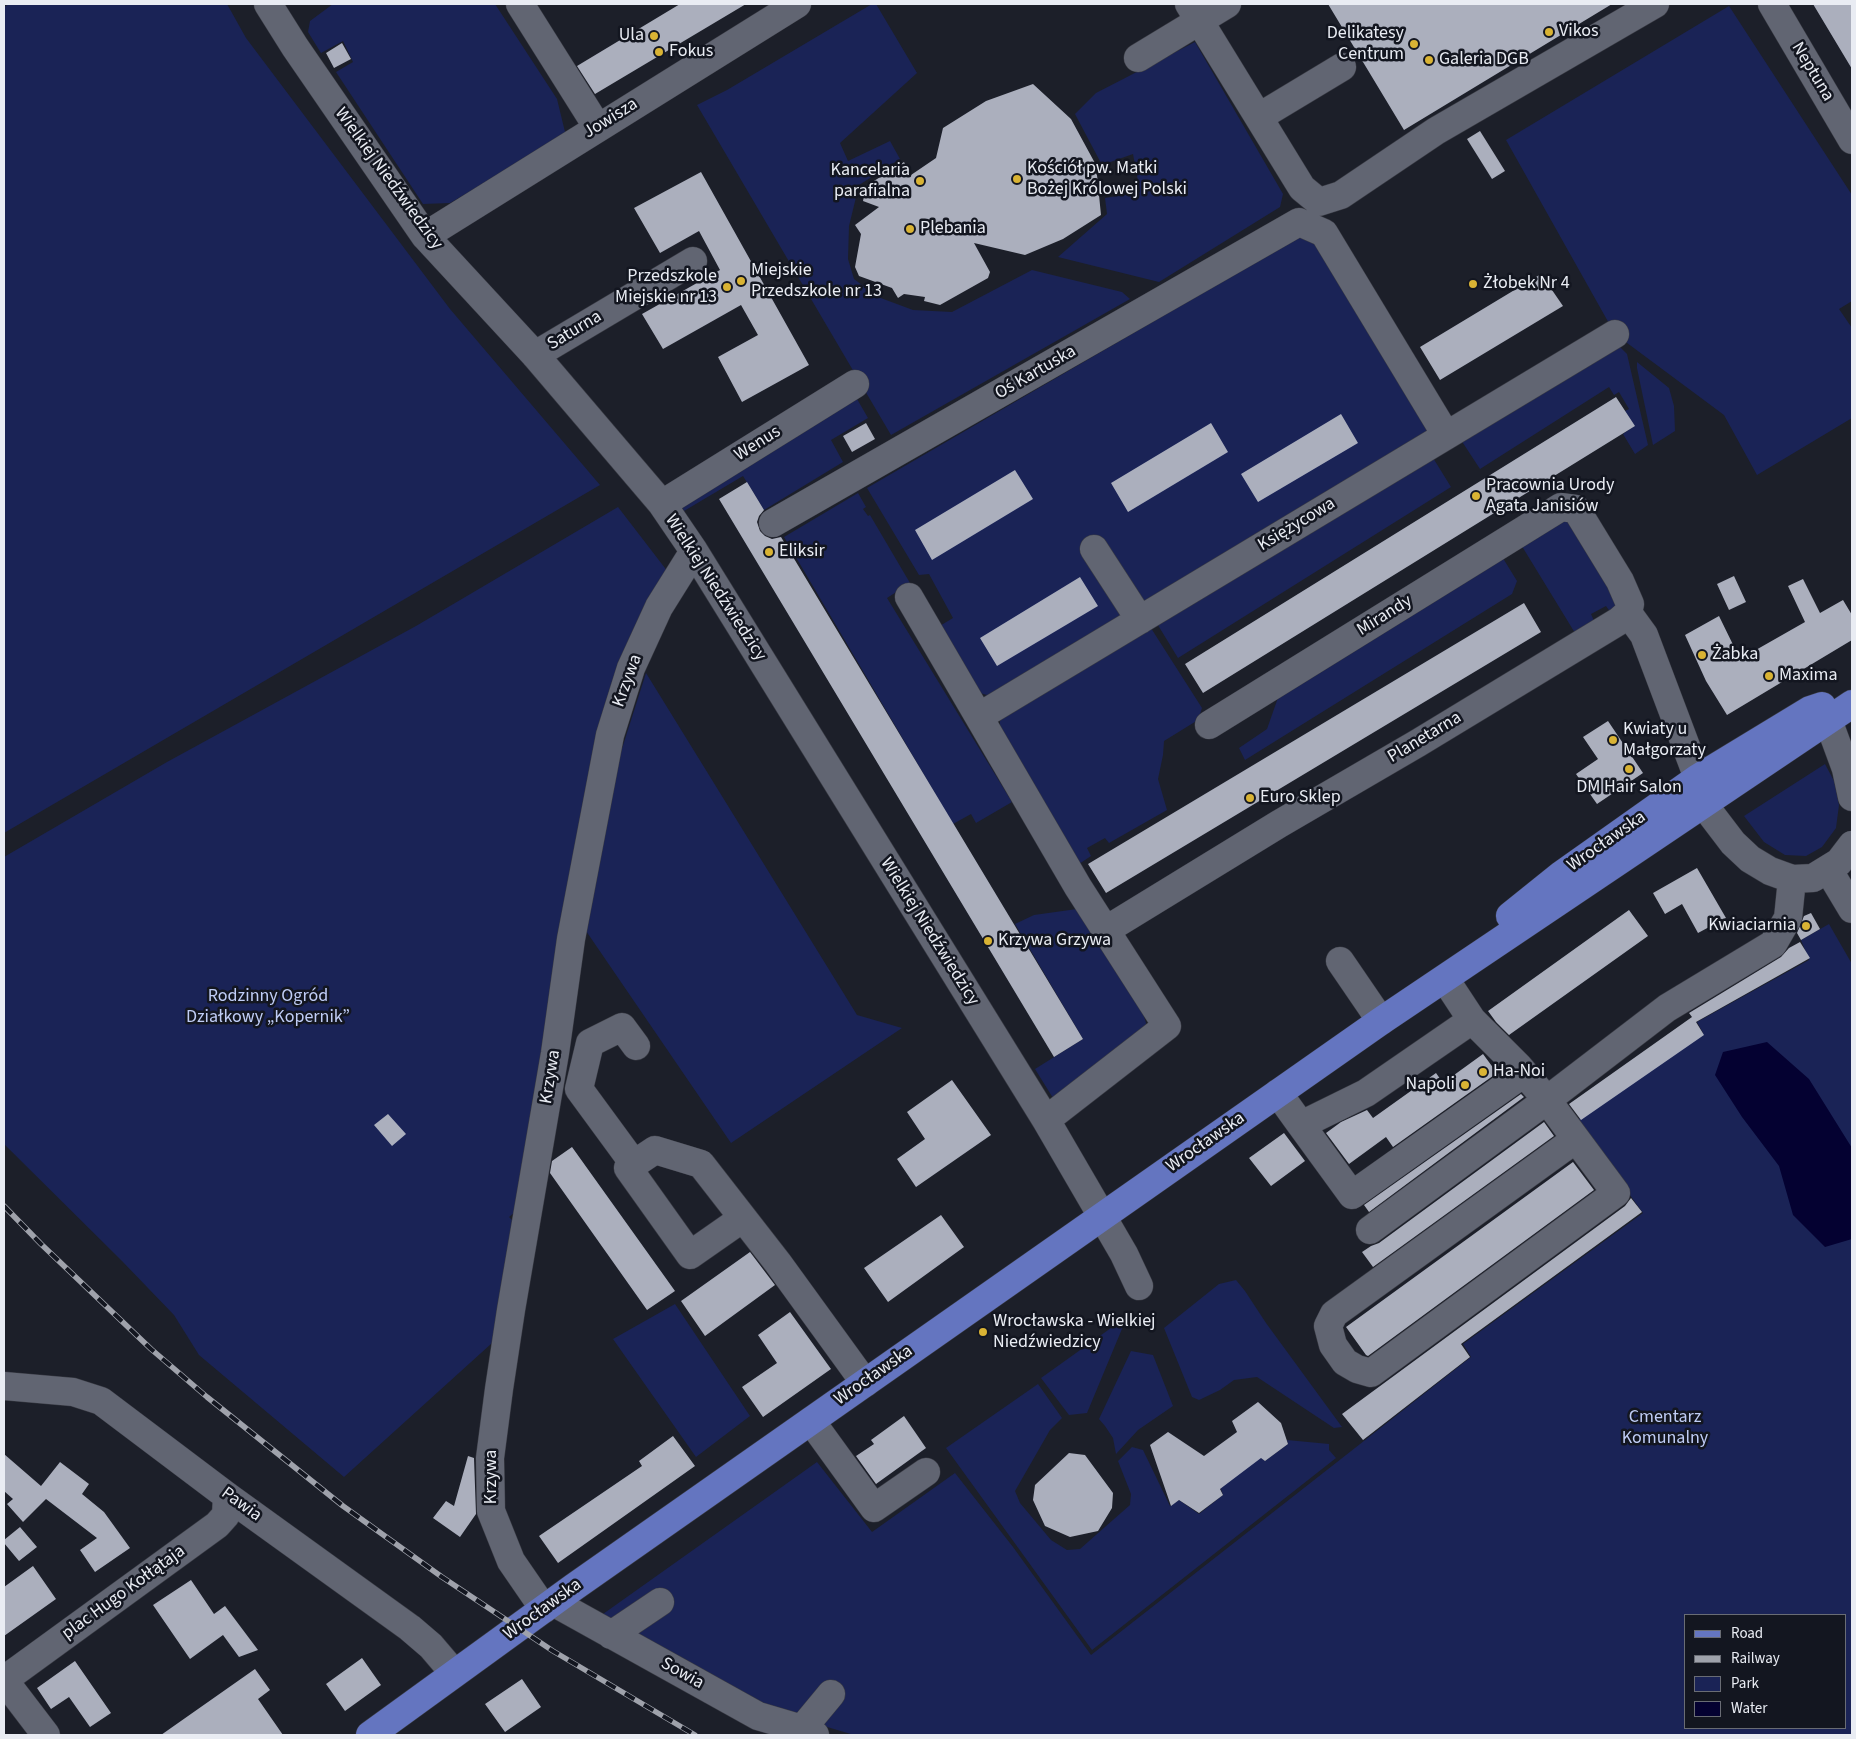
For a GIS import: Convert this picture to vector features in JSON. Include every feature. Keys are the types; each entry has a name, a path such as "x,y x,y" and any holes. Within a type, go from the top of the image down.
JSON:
{"main road":[{"name":"Wrocławska","path":"1382,1021 1560,875 1698,778 1810,710 1852,694"},
{"name":"Wrocławska","path":"370,1735 548,1606 1101,1216 1382,1021 1852,704"}],"street":[{"name":"Wielkiej Niedźwiedzicy","path":"268,4 295,47 425,236 535,355 662,504 694,551 1046,1120 1124,1254 1139,1286"},
{"path":"520,4 598,128"},
{"name":"Jowisza","path":"425,236 797,4"},
{"path":"1138,58 1194,12 1227,4"},
{"path":"1194,12 1302,188 1319,202 1341,195 1436,131 1655,4"},
{"name":"Neptuna","path":"1772,4 1852,140"},
{"path":"1259,117 1342,66"},
{"name":"Oś Kartuska","path":"773,524 1299,222 1324,233 1446,435"},
{"name":"Saturna","path":"535,355 693,261"},
{"name":"Księżycowa","path":"980,716 1615,334"},
{"name":"Wenus","path":"662,504 855,384"},
{"name":"Mirandy","path":"1209,726 1561,507 1576,509 1620,581 1630,604 1628,613"},
{"path":"1094,548 1140,620"},
{"name":"Krzywa","path":"548,1606 511,1561 491,1511 490,1458 499,1389 555,1053 571,940 610,735 631,668 659,606 694,551"},
{"path":"909,597 980,716 1078,888 1167,1026 1046,1120"},
{"path":"1628,613 1644,635 1698,778"},
{"name":"Planetarna","path":"1106,930 1279,824 1585,642 1619,621 1628,613"},
{"path":"1828,720 1846,769 1852,797"},
{"path":"1704,805 1733,843 1750,859 1770,872 1792,879 1813,878 1839,862 1852,845"},
{"path":"1828,869 1852,909"},
{"path":"1370,1230 1547,1100 1666,1008 1773,944 1788,918 1792,879"},
{"path":"1340,961 1382,1021"},
{"path":"1445,979 1472,1020 1524,1073 1547,1100 1576,1139 1616,1193 1371,1373 1357,1370 1345,1362 1333,1345 1328,1326 1334,1314 1576,1139"},
{"path":"1301,1125 1366,1093 1472,1020"},
{"path":"634,1164 578,1089 590,1043 622,1027 636,1046"},
{"path":"1278,1093 1352,1195 1524,1073"},
{"path":"743,1218 690,1255 628,1168 655,1150 701,1164 743,1218 778,1263 865,1383"},
{"name":"Pawia","path":"4,1386 73,1392 101,1401 227,1496 410,1628 431,1646 454,1674"},
{"path":"811,1421 874,1508 926,1472"},
{"name":"plac Hugo Kołłątaja","path":"4,1680 217,1525 226,1515 227,1496"},
{"path":"611,1635 660,1602"},
{"name":"Sowia","path":"548,1606 611,1635 758,1716 808,1732"},
{"path":"4,1680 46,1735"},
{"path":"808,1732 831,1694"}],"green space":[{"path":"9,4 227,4 246,38 450,309 600,485 4,833 4,7"},
{"path":"333,4 495,4 557,99 566,136 450,203 423,204 336,72 353,62 343,41 321,53 308,32 310,21"},
{"path":"872,4 876,4 917,73 840,143 848,161 890,141 900,159 859,185 849,226 848,259 854,279 878,297 913,310 952,312 1032,270 1122,292 1130,299 891,435 697,105 727,90"},
{"path":"1729,6 1852,195 1852,301 1839,309 1852,328 1852,418 1757,475 1724,415 1615,334 1506,140"},
{"path":"1195,42 1283,194 1280,207 1159,282 1058,257 1107,214 1105,198 1140,192 1133,154 1102,165 1075,114 1096,93"},
{"path":"1302,235 1316,237 1432,432 991,696 972,691 938,627 953,618 929,574 919,575 867,488"},
{"path":"1619,346 1627,354 1648,445 1635,454 1623,434 1634,426 1625,411 1629,409 1619,392 1614,395 1609,387 1480,469 1461,440"},
{"path":"1637,362 1669,388 1674,406 1675,431 1653,445 1637,368"},
{"path":"853,392 868,418 831,440 843,462 764,510 743,476 684,511 676,498"},
{"path":"1430,453 1451,487 1178,658 1153,617"},
{"path":"858,493 866,507 863,509 868,516 870,515 910,583 887,598 1012,802 976,823 971,814 953,824 784,537"},
{"name":"Rodzinny Ogród Działkowy „Kopernik”","path":"618,507 668,572 619,683 523,1205 509,1217 520,1228 502,1334 344,1477 199,1355 174,1315 4,1144 4,857 167,762 416,626"},
{"path":"1568,519 1622,603 1611,613 1606,606 1591,614 1594,621 1575,633 1520,543"},
{"path":"1501,555 1517,581 1512,594 1245,760 1239,748 1267,729 1280,692"},
{"path":"1149,625 1202,708 1198,720 1164,741 1158,779 1167,810 1109,843 1105,838 1087,848 1091,856 1076,866 1000,729 1000,721 1003,715"},
{"path":"646,673 857,1015 902,1028 731,1143 584,928 606,799"},
{"path":"1825,764 1834,781 1839,805 1836,828 1822,847 1806,856 1785,855 1764,842 1744,816"},
{"path":"1077,909 1142,1010 1146,1023 1144,1036 1053,1098 1035,1069 1083,1039 1015,924 1034,915"},
{"name":"Cmentarz Komunalny","path":"1829,924 1852,964 1852,1735 854,1735 777,1712 596,1615 603,1614 817,1462 872,1532 955,1473 1013,1547 1091,1655 1471,1357 1463,1344 1643,1213 1576,1121 1703,1033 1697,1022 1809,960 1801,940"},
{"path":"1236,1280 1342,1427 1334,1428 1257,1377 1234,1380 1220,1390 1199,1400 1192,1397 1164,1328 1219,1284"},
{"path":"675,1304 750,1416 696,1457 613,1339"},
{"path":"1118,1323 1124,1324 1087,1413 1069,1415 1041,1378"},
{"path":"1131,1351 1153,1355 1173,1406 1138,1430 1116,1454 1113,1438 1099,1419"},
{"path":"1038,1384 1062,1418 1050,1430 1015,1491 1020,1503 1051,1540 1067,1550 1080,1549 1130,1505 1131,1494 1118,1461 1132,1447 1143,1450 1170,1506 1179,1500 1199,1514 1223,1495 1215,1473 1251,1450 1265,1461 1288,1444 1287,1440 1329,1444 1329,1450 1336,1458 1092,1650 946,1448"}],"water":[{"path":"1767,1042 1809,1079 1852,1148 1852,1239 1825,1247 1793,1215 1779,1166 1742,1117 1715,1075 1723,1052"}],"building":[{"path":"680,4 746,4 595,94 577,66"},
{"name":"Galeria DGB","path":"1328,4 1612,4 1404,130"},
{"path":"1813,4 1852,4 1852,69"},
{"path":"342,43 351,59 334,68 326,53"},
{"name":"Kościół pw. Matki Bożej Królowej Polski","path":"1033,84 1071,119 1096,165 1101,215 1063,239 1025,255 974,243 990,272 988,278 940,305 924,301 925,297 904,294 898,298 892,288 859,276 855,267 861,234 855,225 879,207 863,201 866,186 904,162 911,175 936,158 943,128 986,101"},
{"path":"1480,131 1505,171 1492,179 1467,139"},
{"name":"Przedszkole Miejskie nr 13","path":"701,172 809,365 742,402 718,357 758,335 741,305 663,349 642,314 720,270 699,231 660,253 634,208"},
{"path":"1541,274 1563,306 1440,380 1420,347"},
{"path":"1616,397 1635,426 1203,693 1185,664"},
{"path":"1341,414 1358,443 1258,502 1241,474"},
{"path":"866,423 875,439 852,452 843,436"},
{"path":"1211,423 1228,452 1128,512 1111,483"},
{"path":"1015,470 1033,499 932,560 915,530"},
{"path":"747,482 764,510 757,522 760,531 772,539 781,537 1083,1039 1054,1057 719,499"},
{"path":"1734,576 1746,602 1729,610 1717,584"},
{"path":"1080,577 1098,606 997,666 980,638"},
{"path":"1803,579 1820,613 1843,600 1852,615 1852,640 1727,715 1706,681 1685,635 1719,616 1740,659 1805,622 1788,586"},
{"path":"1524,603 1541,632 1106,893 1088,864"},
{"path":"1608,721 1643,773 1597,804 1576,774 1598,759 1583,737"},
{"path":"1697,868 1726,918 1698,933 1682,904 1665,914 1653,893"},
{"path":"1629,910 1648,936 1509,1035 1496,1022 1488,1011"},
{"name":"Kwiaciarnia","path":"1811,913 1820,929 1801,940 1797,933 1804,916"},
{"path":"1800,942 1810,958 1696,1022 1704,1035 1581,1120 1569,1104 1692,1017 1689,1013 1781,957 1789,948"},
{"path":"1483,1054 1497,1073 1393,1147 1386,1137 1349,1164 1326,1133 1341,1122 1367,1110 1373,1118 1436,1073 1443,1083"},
{"path":"952,1080 991,1135 916,1187 897,1159 925,1139 907,1112"},
{"path":"1521,1094 1524,1097 1369,1212 1364,1205"},
{"path":"388,1114 406,1134 392,1146 374,1125"},
{"path":"1544,1122 1554,1136 1373,1267 1362,1252 1379,1243"},
{"path":"1284,1133 1305,1161 1271,1186 1249,1158"},
{"path":"572,1147 675,1291 647,1310 550,1173 552,1161"},
{"path":"1573,1162 1594,1190 1368,1356 1366,1355 1346,1327"},
{"path":"1631,1198 1642,1212 1461,1344 1470,1357 1363,1440 1342,1414 1625,1206"},
{"path":"941,1215 964,1247 888,1302 864,1268"},
{"path":"750,1252 775,1285 705,1336 681,1301"},
{"path":"790,1312 831,1369 763,1417 742,1387 777,1363 758,1335"},
{"path":"1258,1402 1281,1423 1288,1444 1265,1461 1261,1458 1220,1489 1223,1495 1199,1513 1179,1500 1171,1506 1150,1445 1168,1432 1204,1456 1237,1432 1232,1421"},
{"path":"904,1416 926,1448 876,1484 856,1456 874,1444 871,1440"},
{"path":"673,1436 695,1466 558,1563 539,1536 642,1466 639,1461"},
{"path":"1069,1453 1085,1455 1113,1493 1112,1508 1098,1531 1070,1537 1045,1526 1033,1500 1035,1485"},
{"path":"4,1454 41,1486 60,1462 89,1484 82,1494 104,1512 130,1548 95,1572 80,1550 97,1538 46,1499 23,1522 7,1504 13,1499 4,1491"},
{"path":"468,1456 474,1458 476,1514 460,1537 433,1518 446,1501 454,1506"},
{"path":"20,1527 37,1547 19,1561 4,1543 4,1540"},
{"path":"33,1566 56,1599 4,1636 4,1587"},
{"path":"191,1580 214,1614 225,1606 258,1650 239,1657 223,1635 190,1659 153,1605"},
{"path":"362,1658 381,1685 345,1711 326,1684"},
{"path":"75,1661 111,1713 90,1727 69,1697 51,1709 37,1688"},
{"path":"255,1669 270,1690 258,1699 283,1735 161,1735"},
{"path":"522,1679 541,1707 505,1732 485,1704"}],"railway":[{"path":"4,1206 151,1349 207,1397 343,1506 442,1577 553,1651 695,1735"}],"place":[{"name":"Vikos","path":"1549,32"},
{"name":"Ula","path":"654,36"},
{"name":"Delikatesy Centrum","path":"1414,44"},
{"name":"Fokus","path":"659,52"},
{"name":"Galeria DGB","path":"1429,60"},
{"name":"Kościół pw. Matki Bożej Królowej Polski","path":"1017,179"},
{"name":"Kancelaria parafialna","path":"920,181"},
{"name":"Plebania","path":"910,229"},
{"name":"Miejskie Przedszkole nr 13","path":"741,281"},
{"name":"Żłobek Nr 4","path":"1473,284"},
{"name":"Przedszkole Miejskie nr 13","path":"727,287"},
{"name":"Pracownia Urody Agata Janisiów","path":"1476,496"},
{"name":"Eliksir","path":"769,552"},
{"name":"Żabka","path":"1702,655"},
{"name":"Maxima","path":"1769,676"},
{"name":"Kwiaty u Małgorzaty","path":"1613,740"},
{"name":"DM Hair Salon","path":"1629,769"},
{"name":"Euro Sklep","path":"1250,798"},
{"name":"Kwiaciarnia","path":"1806,926"},
{"name":"Krzywa Grzywa","path":"988,941"},
{"name":"Ha-Noi","path":"1483,1072"},
{"name":"Napoli","path":"1465,1085"},
{"name":"Wrocławska - Wielkiej Niedźwiedzicy","path":"983,1332"}]}
